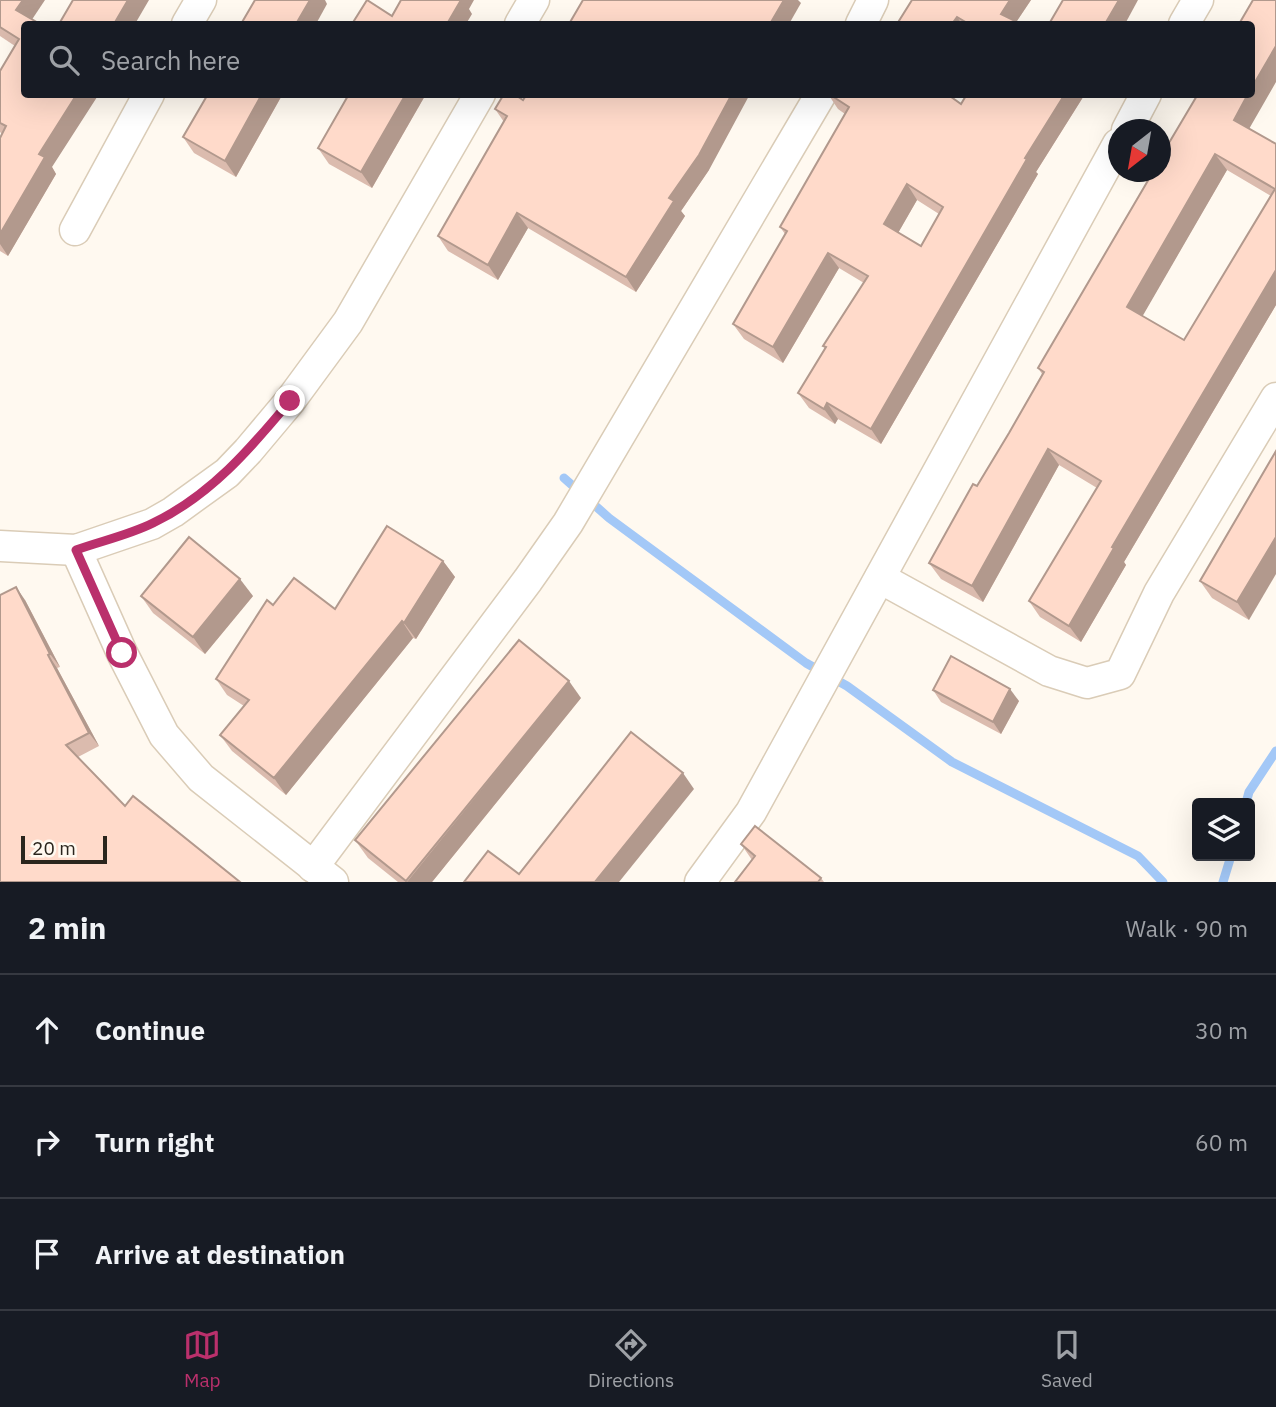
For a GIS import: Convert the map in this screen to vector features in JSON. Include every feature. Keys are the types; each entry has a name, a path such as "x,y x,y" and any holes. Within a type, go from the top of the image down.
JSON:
{"street":[{"path":"189,21 201,0"},
{"path":"522,21 534,0"},
{"path":"862,21 873,0"},
{"path":"1186,21 1198,0"},
{"path":"75,230 147,98"},
{"path":"0,546 76,550 152,524 227,473 290,401 348,322 478,98"},
{"path":"76,550 122,653 164,735 201,778 323,874 568,523 819,98"},
{"path":"1133,119 1144,98"},
{"path":"700,882 751,812 1108,162"},
{"path":"880,578 1049,671 1087,682 1121,674 1159,593 1276,398"}],"building":[{"path":"0,0 23,0 16,10 35,21 21,21 21,98 74,98 39,154 45,157 0,234 0,138 6,126 0,123 0,71 19,39 0,27"},
{"path":"73,0 128,0 116,21 61,21"},
{"path":"255,0 310,0 298,21 243,21"},
{"path":"367,0 392,16 401,0 461,0 449,21 354,21"},
{"path":"583,0 784,0 772,21 571,21"},
{"path":"912,0 1010,0 1001,14 1015,21 964,21 957,17 954,21 899,21"},
{"path":"1063,0 1119,0 1107,21 1051,21"},
{"path":"1253,0 1276,0 1276,46 1255,82 1255,21 1241,21"},
{"path":"206,98 260,98 225,161 183,137"},
{"path":"347,98 404,98 361,172 318,148"},
{"path":"502,98 730,98 699,155 669,198 674,201 626,277 517,213 488,265 438,236 507,116 495,109"},
{"path":"835,98 953,98 961,104 965,98 1062,98 1025,158 1027,159 871,429 827,403 824,409 798,393 826,347 823,346 868,276 828,253 773,347 733,324 787,231 780,227 849,107","holes":["907,184 943,207 921,246 884,224"]},
{"path":"1196,98 1246,98 1234,120 1276,144 1276,270 1112,547 1114,548 1069,626 1029,601 1101,481 1048,449 972,586 929,563 973,484 977,486 1044,372 1038,368 1147,182 1171,182 1171,139","holes":["1215,154 1275,189 1184,340 1127,307"]},
{"path":"1276,451 1276,537 1237,602 1200,581"},
{"path":"387,526 443,561 404,623 402,621 274,778 220,735 249,700 216,679 267,600 273,605 294,578 335,609"},
{"path":"189,537 240,579 193,637 141,596"},
{"path":"16,587 89,733 66,745 125,806 133,796 240,882 0,882 0,595"},
{"path":"519,640 569,681 406,881 355,840"},
{"path":"951,656 1010,689 993,722 933,690"},
{"path":"631,732 683,773 595,882 464,882 488,851 519,874"},
{"path":"755,826 821,878 818,882 735,882 755,856 741,844"}],"waterway":[{"path":"564,478 609,518 806,663 847,686 952,762 1138,856 1163,882"},
{"path":"1247,798 1276,751"},
{"path":"1223,882 1229,861"}],"route":[{"path":"122,653 76,550 152,524 173,512 227,473 290,401"}]}
